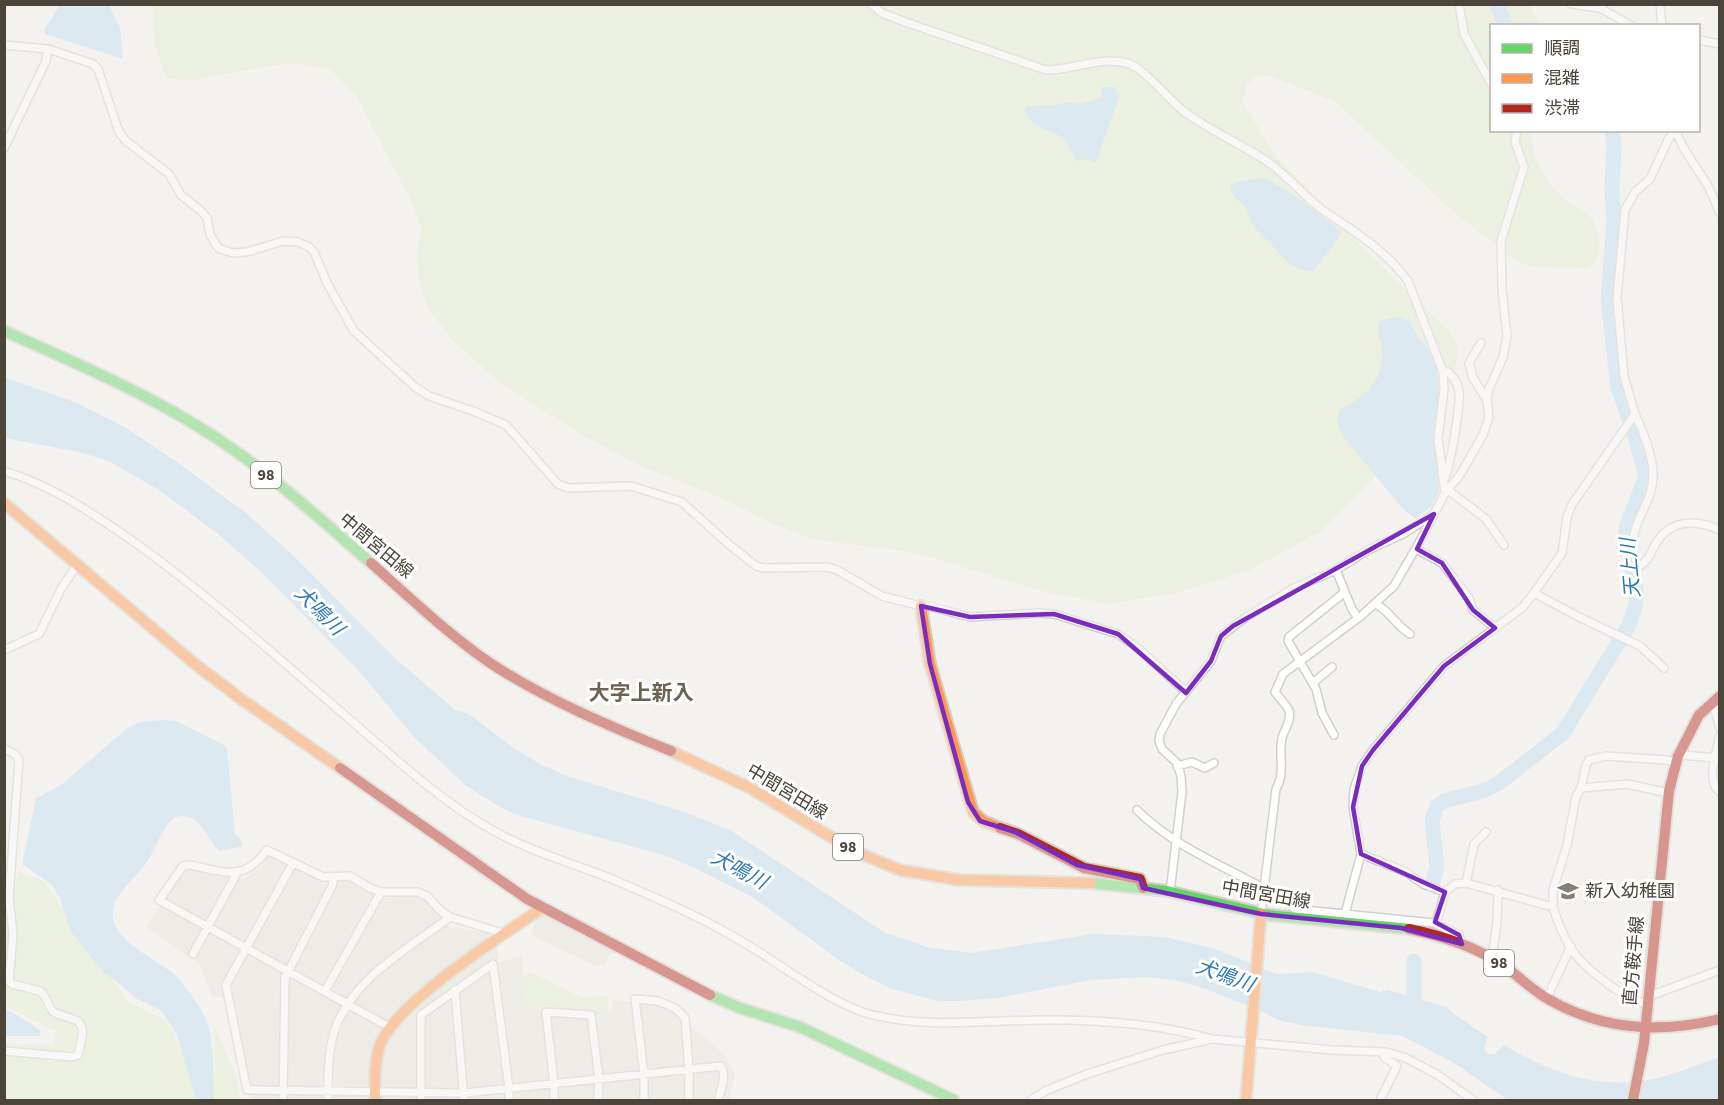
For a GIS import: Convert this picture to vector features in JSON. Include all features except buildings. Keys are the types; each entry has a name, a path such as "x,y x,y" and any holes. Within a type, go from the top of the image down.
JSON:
{"main road":[{"name":"中間宮田線","path":"4,332 111,378 150,398 222,442 264,472 488,662 537,694 734,779 816,830 872,860 934,877 992,882 1055,881 1143,888 1170,892 1261,914 1432,933 1474,948 1492,958 1547,998 1612,1026 1644,1030 1719,1019"},
{"path":"4,503 195,664 241,699 527,899 711,995 740,1008 800,1027 954,1101"},
{"path":"921,606 930,664 973,812 980,821 1015,832 1077,866 1140,879 1143,888"},
{"name":"直方鞍手線","path":"1633,1101 1644,1043 1669,793 1677,760 1699,715 1709,703 1719,696"},
{"path":"375,1096 376,1060 381,1041 398,1016 443,980 542,908"},
{"path":"1246,1101 1261,914"}],"street":[{"path":"871,4 882,13 905,22 1046,70 1061,70 1099,62 1125,62 1137,66 1185,112 1221,136 1266,160 1322,209 1347,225 1400,269 1408,281 1443,372 1444,389 1437,438 1446,491 1486,519 1504,545"},
{"path":"1459,4 1464,34 1490,83"},
{"path":"1571,4 1600,8 1628,24"},
{"path":"1660,4 1662,24"},
{"path":"1700,40 1719,44"},
{"path":"4,45 48,49 93,64 98,69 119,132 126,141 169,174 181,195 207,218 210,234 216,245 233,253 247,252 283,241 298,242 309,247 314,252 328,285 354,331 415,387 429,396 506,425 558,484 568,488 632,486 668,496 682,502 726,542 756,566 763,568 828,567 882,596 921,606 970,617 1039,612 1054,614 1118,634 1138,648 1185,691"},
{"path":"4,148 46,61 48,49"},
{"path":"1261,914 1276,789 1282,780 1282,737 1289,717 1289,710 1275,692 1283,674 1376,604 1394,586 1446,491 1460,475 1483,435 1489,417 1487,400 1489,389 1503,357 1507,336 1502,290 1501,241 1524,166 1515,141 1517,132"},
{"path":"1674,132 1650,179 1635,192 1624,210 1617,297 1624,376 1653,473 1647,501 1634,529 1633,552 1637,565 1640,566 1645,562 1661,536 1684,522 1698,522 1719,530"},
{"path":"1676,132 1708,186 1719,213"},
{"path":"1481,343 1470,363 1473,378 1487,400"},
{"path":"1443,372 1448,372 1454,377 1459,394 1450,466 1444,479"},
{"path":"1346,914 1361,854 1353,807 1354,789 1362,766 1433,677 1467,647 1522,608 1563,553 1567,518 1571,506 1635,414"},
{"path":"4,471 39,483 90,511 164,563 405,767 474,819 535,850 608,877 698,917 757,950 817,990 867,1014 923,1023 1055,1020 1107,1022 1184,1032 1212,1040"},
{"path":"1170,892 1182,792 1181,776 1178,766 1162,748 1159,741 1160,734 1185,691 1211,661 1221,636 1294,588 1336,570 1368,550 1403,534 1434,514"},
{"path":"1416,549 1442,563 1469,598 1473,610 1495,628"},
{"path":"4,650 39,634 61,589 77,565"},
{"path":"1336,570 1358,618"},
{"path":"1334,735 1322,713 1313,683 1288,641 1289,637 1345,592"},
{"path":"1534,592 1640,646 1664,668"},
{"path":"1376,604 1385,609 1399,627 1410,634"},
{"path":"1313,683 1332,668"},
{"path":"1709,703 1714,707 1719,728"},
{"path":"1719,736 1712,779 1719,792"},
{"path":"4,749 15,754 19,760 9,897 13,934 9,981 44,994 51,1009 78,1022 82,1025 83,1030 78,1055 72,1057 4,1051"},
{"path":"1716,758 1667,760 1600,757 1589,760 1576,797 1567,845 1553,890 1553,907 1571,946 1579,957 1613,989 1629,998 1647,1001 1719,970"},
{"path":"1178,766 1196,762 1205,768 1214,763"},
{"path":"1581,788 1628,784 1669,793"},
{"path":"1137,810 1148,821 1211,861 1263,888 1274,891 1295,909 1436,924 1459,935 1462,944"},
{"path":"1466,883 1474,844 1486,832"},
{"path":"389,1027 159,900 183,866 237,873 245,871 259,861 267,850 323,877 350,876 381,892 418,892 428,896 441,911 450,917 506,934"},
{"path":"1361,854 1406,872 1423,884 1445,892"},
{"path":"293,863 226,986 247,1090 328,1091 375,1096 464,1097 509,1088 720,1066 724,1072 718,1101"},
{"path":"193,954 237,873"},
{"path":"284,1101 285,978 334,878"},
{"path":"1436,924 1445,892 1455,884 1466,883 1498,890 1553,907"},
{"path":"1492,958 1497,923 1498,890"},
{"path":"325,991 381,892"},
{"path":"328,1101 330,1049 334,1031 348,1004 366,980 450,917"},
{"path":"1547,998 1571,946"},
{"path":"421,1096 422,1015 493,964 509,1101"},
{"path":"455,990 464,1097"},
{"path":"644,1101 644,1074 635,999 658,1001 675,1008 685,1018 689,1101"},
{"path":"554,1101 546,1012 591,1015 599,1079 598,1101"},
{"path":"1031,1101 1045,1091 1087,1074 1163,1050 1212,1040 1251,1040 1383,1052 1406,1058 1438,1075 1471,1100"},
{"path":"1380,1101 1397,1066 1384,1057 1383,1052"}],"highlighted area":[{"path":"1434,514 1417,549 1442,563 1473,610 1495,628 1444,666 1373,750 1362,766 1353,807 1361,854 1445,892 1435,922 1459,935 1462,944 1401,928 1261,914 1143,888 1140,879 1077,865 1015,832 980,821 968,802 930,664 921,606 970,617 1054,614 1118,634 1186,693 1211,661 1221,636 1233,626"}],"shaded area":[{"path":"268,855 327,883 343,878 381,898 421,896 449,926 496,935 498,962 522,956 525,1008 561,1012 612,1011 612,1000 667,1006 723,1053 735,1074 729,1100 253,1100 234,997 212,997 199,963 146,927 185,869 243,879 262,867"},
{"path":"545,915 612,951 604,965 595,966 531,935 536,918"}],"green space":[{"path":"152,5 1530,5 1540,24 1490,24 1490,132 1532,132 1533,150 1545,177 1558,193 1591,218 1597,230 1600,245 1597,258 1588,268 1537,267 1515,261 1448,207 1336,102 1271,76 1256,77 1247,84 1242,102 1276,155 1347,232 1450,332 1458,348 1456,368 1445,391 1367,485 1320,532 1250,570 1176,593 1108,604 1042,591 917,553 811,539 773,524 717,496 645,468 578,433 497,380 451,339 427,306 419,281 417,254 421,228 413,205 357,97 331,70 304,64 273,65 193,80 167,79 155,46"},
{"path":"21,873 44,881 129,1003 167,1021 199,1088 216,1072 213,1025 235,1071 241,1100 5,1100 4,1043 52,1045 57,1032 5,1006 5,901"},
{"path":"530,972 581,997 609,996 609,1011 561,1012 525,1008 523,973"}],"water":[{"path":"60,5 109,5 120,28 123,59 45,34 44,30"},
{"path":"1102,87 1116,87 1116,93 1120,94 1096,162 1087,159 1076,161 1067,142 1060,136 1036,125 1025,114 1025,109 1029,106 1070,102 1082,104 1098,99 1101,97"},
{"path":"1261,178 1267,179 1301,200 1341,231 1338,239 1313,271 1299,269 1284,258 1253,226 1246,208 1232,193 1231,185"},
{"path":"1393,317 1404,318 1410,322 1435,362 1437,372 1439,391 1434,440 1439,491 1432,506 1415,519 1402,508 1342,435 1337,424 1339,411 1365,393 1376,379 1382,361 1377,325"},
{"name":"犬鳴川","path":"4,377 77,403 125,427 184,467 246,513 296,558 395,658 455,710 469,714 515,749 567,776 681,811 730,830 884,932 927,947 971,953 1094,934 1165,937 1216,949 1276,974 1312,972 1380,992 1388,990 1447,1007 1488,1037 1484,1048 1488,1054 1494,1054 1504,1045 1559,1072 1578,1077 1597,1081 1637,1082 1666,1076 1719,1057 1719,1100 1508,1100 1454,1063 1402,1036 1301,1025 1277,1020 1206,989 1178,981 1145,977 1091,980 998,998 959,1001 939,1001 892,989 840,961 754,898 697,869 664,855 517,815 465,785 415,738 358,670 262,573 218,534 162,492 109,461 79,452 5,438"},
{"path":"176,721 227,748 235,835 240,838 243,846 220,851 195,820 188,817 175,817 166,827 147,862 116,900 113,917 122,936 174,974 201,1009 211,1040 214,1100 196,1100 177,1035 160,1010 135,998 103,972 71,932 60,898 51,884 22,864 36,798 61,785 129,727 140,722"},
{"path":"5,1010 40,1030 40,1036 5,1036"}],"waterway":[{"name":"天上川","path":"1497,4 1504,24"},
{"name":"天上川","path":"1433,882 1437,867 1432,820 1437,806 1444,801 1486,790 1499,783 1563,733 1629,625 1636,604 1636,590 1625,536 1646,476 1633,429 1618,388 1608,301 1614,221 1612,132"},
{"name":"天上川","path":"1414,961 1414,1018"}],"traffic: fast":[{"path":"4,331 122,385 207,432 269,477 371,563"},
{"path":"1091,883 1167,891 1268,915 1409,929"},
{"path":"710,995 740,1008 800,1027 954,1100"}],"traffic: slow":[{"path":"4,503 195,664 340,768"},
{"path":"921,606 930,664 973,812 983,821 1000,828"},
{"path":"671,751 750,788 854,851 900,870 959,880 1091,883"},
{"path":"375,1100 378,1052 390,1028 407,1009 452,970 542,908"},
{"path":"1246,1100 1261,914"}],"traffic: jam":[{"path":"371,563 444,628 490,663 556,701 671,751"},
{"path":"1633,1100 1644,1043 1669,791 1678,756 1699,715 1720,696"},
{"path":"340,768 527,899 710,995"},
{"path":"1000,828 1018,834 1084,868 1140,879 1143,888"},
{"path":"1409,929 1446,938 1481,952 1503,965 1543,996 1585,1016 1629,1026 1652,1027 1674,1027 1720,1019"}],"place":[{"name":"新入幼稚園","path":"1568,891"}],"district":[{"name":"大字上新入","path":"641,693"}]}
